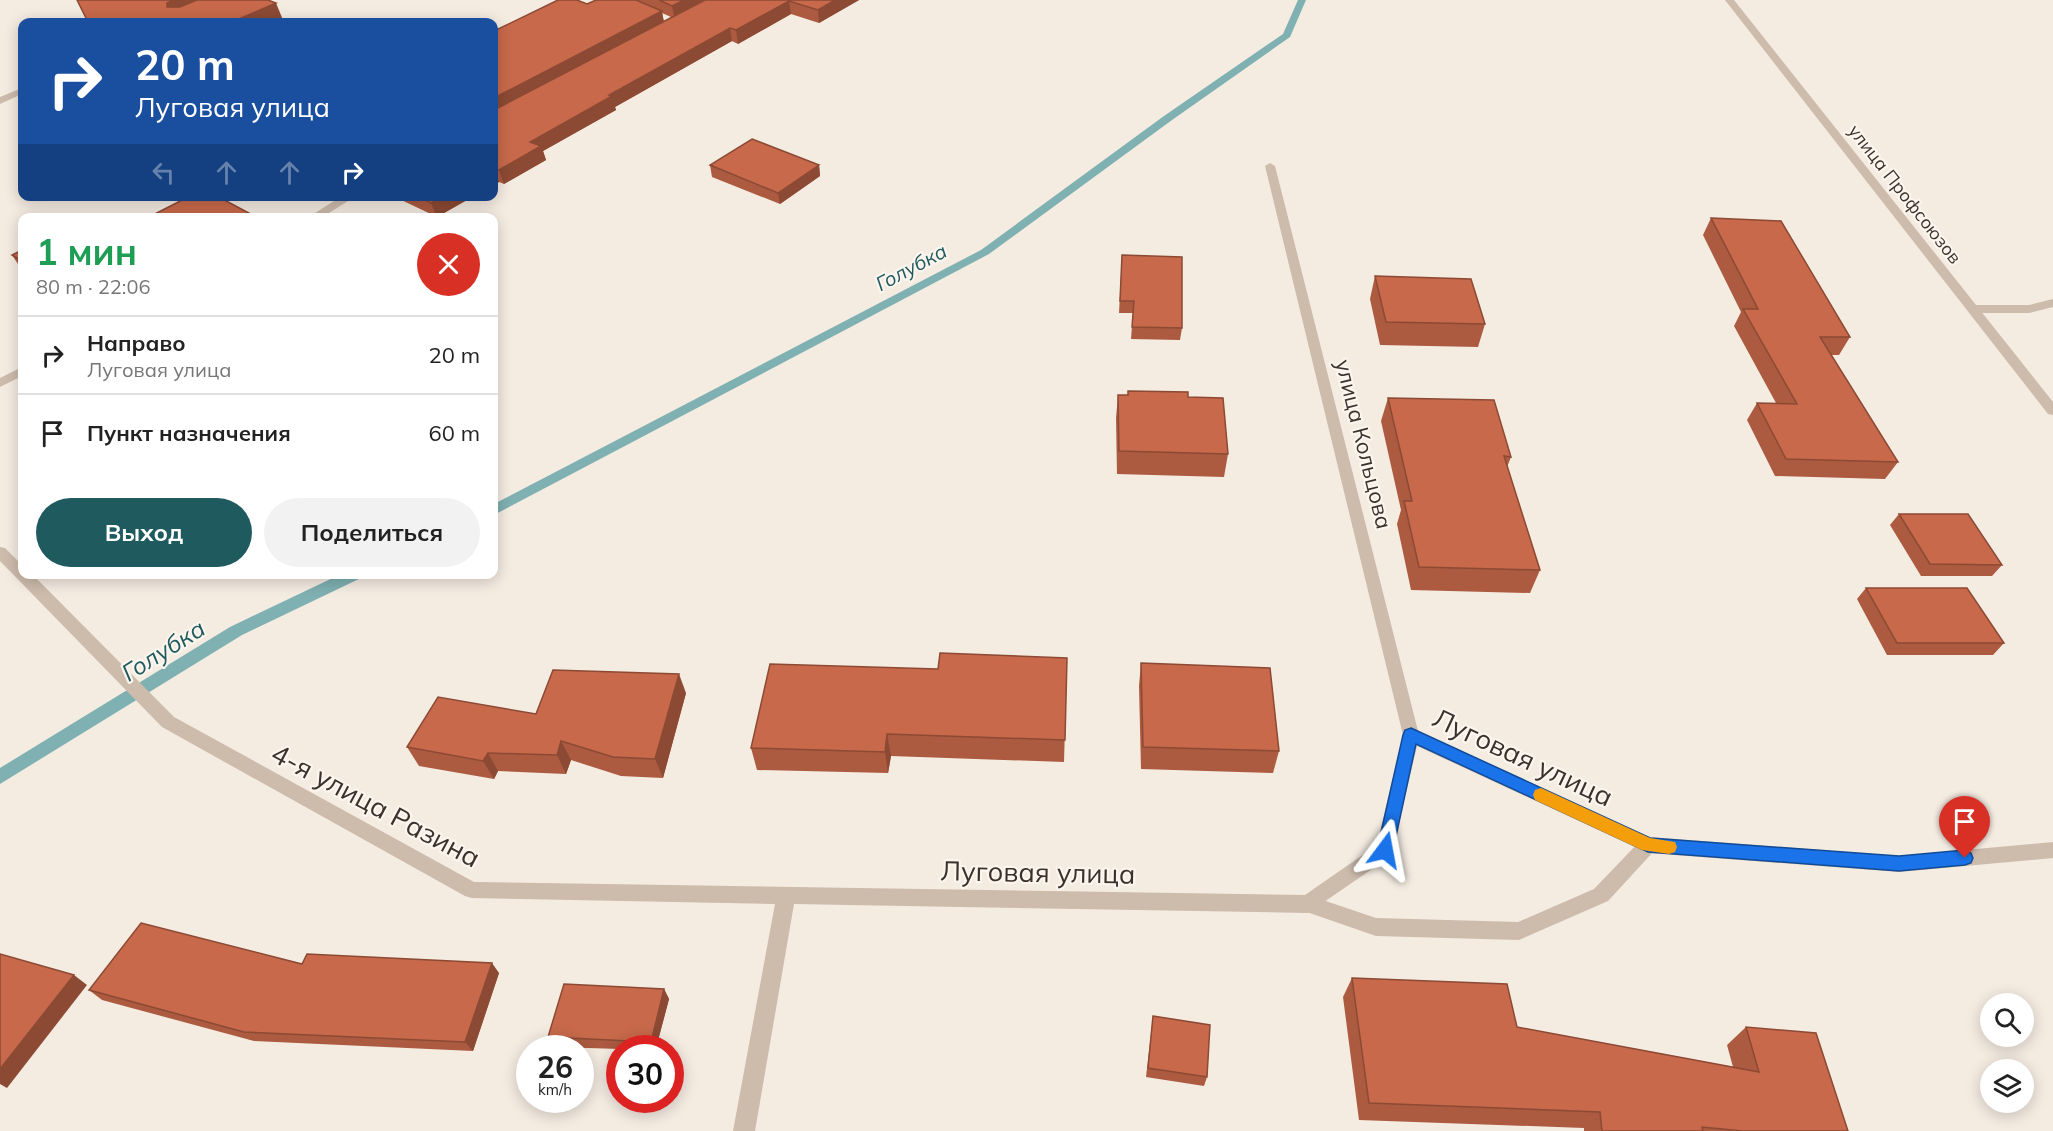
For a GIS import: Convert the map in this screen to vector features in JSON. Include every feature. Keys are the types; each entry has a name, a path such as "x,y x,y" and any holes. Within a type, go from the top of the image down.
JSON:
{"street":[{"name":"улица Профсоюзов","path":"1729,0 2053,411"},
{"path":"0,101 18,93"},
{"name":"улица Кольцова","path":"1270,166 1411,735"},
{"path":"321,213 342,201"},
{"path":"1973,309 2029,309 2053,303"},
{"path":"0,383 18,373"},
{"name":"4-я улица Разина","path":"0,552 18,570"},
{"name":"4-я улица Разина","path":"27,579 168,722 472,890 786,894"},
{"name":"Луговая улица","path":"786,894 1308,904 1385,850 1411,735 1648,845 1899,864 2053,850"},
{"path":"1308,904 1376,927 1519,931 1601,895 1648,845"},
{"path":"744,1131 786,894"}],"building":[{"path":"77,0 174,0 167,3 167,7 180,7 197,0 268,0 276,3 241,18 86,18"},
{"path":"558,0 577,0 587,4 596,0 636,0 662,11 498,96 498,29"},
{"path":"659,0 684,0 672,6"},
{"path":"705,0 835,0 818,10 789,1 736,30 730,28 530,142 541,146 499,170 498,108"},
{"path":"752,139 819,165 778,193 710,165"},
{"path":"180,201 226,201 249,213 157,213"},
{"path":"1711,218 1781,221 1850,337 1820,337 1898,462 1786,459 1757,403 1797,404 1743,309 1758,309"},
{"path":"1122,255 1182,257 1182,328 1132,327 1134,301 1120,301"},
{"path":"1375,276 1471,279 1485,324 1386,322"},
{"path":"1128,391 1188,392 1188,397 1223,398 1228,454 1119,451 1118,395 1128,395"},
{"path":"1388,398 1494,400 1511,457 1504,456 1540,570 1419,567 1404,501 1412,501"},
{"path":"1899,514 1968,514 2002,565 1930,564"},
{"path":"1866,588 1967,588 2004,643 1897,643"},
{"path":"940,653 1067,658 1065,740 887,734 885,752 751,748 770,664 938,669"},
{"path":"1141,663 1270,668 1279,751 1143,747"},
{"path":"553,670 679,674 655,759 613,757 561,741 557,755 488,753 483,761 407,747 438,697 536,714"},
{"path":"141,923 302,964 307,954 492,963 465,1042 244,1032 89,990"},
{"path":"0,954 74,975 0,1069"},
{"path":"1352,978 1507,984 1517,1027 1759,1072 1746,1027 1816,1033 1848,1131 1743,1131 1702,1127 1703,1131 1602,1131 1600,1112 1369,1103"},
{"path":"564,984 664,989 653,1035 606,1035 606,1040 594,1039 594,1035 549,1035"},
{"path":"1153,1016 1210,1025 1207,1077 1148,1068"}],"waterway":[{"name":"Голубка","path":"498,508 985,252 1168,118 1287,35 1302,0"},
{"name":"Голубка","path":"0,777 236,631 345,579"}],"slow traffic":[{"path":"1541,795 1648,845 1669,847"}],"route":[{"path":"1385,850 1411,735 1648,845 1899,864 1965,858"}]}
